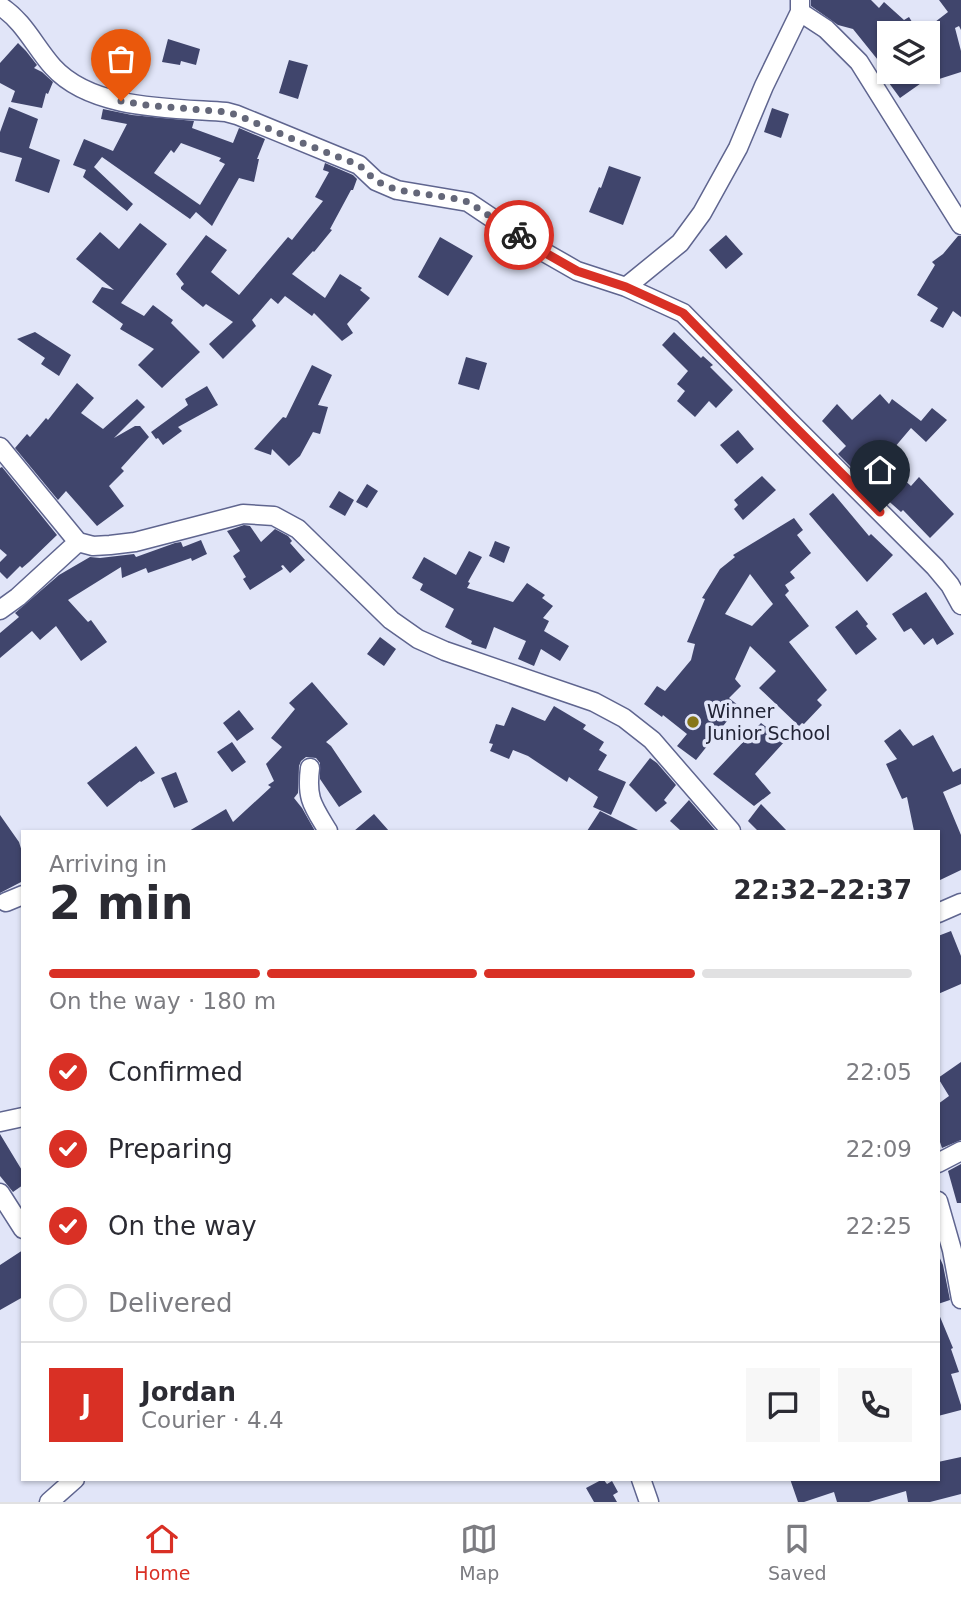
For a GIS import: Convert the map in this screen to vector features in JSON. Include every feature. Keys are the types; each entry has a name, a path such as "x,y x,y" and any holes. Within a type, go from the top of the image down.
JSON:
{"street":[{"path":"0,6 19,22 51,66 65,80 97,96 145,105 237,115 359,165 376,181 397,190 468,202 535,247 577,271 626,287 683,313 935,567 948,582 961,605"},
{"path":"626,287 680,243 702,213 738,148 800,6 859,62 961,225"},
{"path":"0,447 78,542 93,546 135,542 243,514 274,516 298,529 391,620 418,639 445,651 594,702 624,718 652,740 730,830"},
{"path":"0,610 78,542"},
{"path":"948,582 961,569"},
{"path":"310,768 310,797 327,830"},
{"path":"940,912 961,902"},
{"path":"0,1122 21,1117"},
{"path":"940,1162 961,1151"},
{"path":"1,1198 21,1226"},
{"path":"940,1209 961,1299"},
{"path":"49,1502 73,1481"},
{"path":"642,1481 649,1502"}],"building":[{"path":"811,0 871,0 879,8 884,2 904,20 909,17 911,21 877,21 877,59 853,29 838,25 811,6"},
{"path":"939,0 961,0 961,30 959,26 955,28 961,51 961,72 940,79 940,21 936,21 948,12"},
{"path":"168,39 200,49 196,65 181,61 180,65 162,62"},
{"path":"18,43 37,65 34,68 53,82 48,94 46,93 42,108 11,102 15,91 0,83 0,63"},
{"path":"122,46 136,50 131,67 117,63"},
{"path":"289,60 308,65 298,99 279,93"},
{"path":"890,84 920,84 900,98"},
{"path":"9,107 38,119 29,148 60,160 49,193 15,181 22,158 0,152 0,132"},
{"path":"772,108 789,114 781,138 764,132"},
{"path":"103,109 132,115 194,121 192,128 233,143 239,128 265,139 257,159 254,182 239,178 212,226 196,212 190,219 102,157 94,167 133,204 127,211 83,177 86,170 73,165 84,139 113,151 127,124 101,119","holes":["181,143 221,158 219,161 225,164 200,205 154,173 171,150 174,153"]},
{"path":"325,163 357,179 330,229 332,230 292,274 325,298 340,274 362,288 360,290 370,298 347,324 353,333 342,341 314,313 312,316 285,296 278,304 271,298 252,320 256,326 223,359 209,344 233,322 206,304 203,307 181,289 184,284 176,274 206,235 227,250 211,272 239,295 288,237 292,240 323,201 315,197 329,172 323,170"},
{"path":"609,166 641,177 623,225 589,212"},
{"path":"140,223 167,244 121,303 144,316 153,305 173,320 171,323 200,352 162,388 138,365 154,349 120,329 123,324 92,302 102,287 114,290 76,259 100,232 119,249"},
{"path":"726,235 743,254 726,269 709,250"},
{"path":"958,236 961,236 961,317 953,311 943,328 930,321 938,308 917,295 935,265 932,262 943,254"},
{"path":"440,237 473,256 448,296 418,277"},
{"path":"35,332 71,355 59,376 41,364 45,358 17,339"},
{"path":"674,332 701,358 703,356 713,365 710,367 733,390 716,408 709,401 695,417 677,401 685,391 677,384 688,371 662,345"},
{"path":"466,357 487,363 479,390 458,384"},
{"path":"312,365 332,375 318,405 328,407 320,434 313,432 300,456 289,466 272,449 271,455 254,449 283,417 286,418"},
{"path":"77,383 94,398 81,413 103,429 137,399 145,407 114,438 135,426 140,426 149,437 121,468 124,471 109,486 124,506 97,526 66,491 58,500 15,448 27,434 30,437 46,418 48,420"},
{"path":"207,386 218,405 178,427 182,431 163,445 151,432 188,405 185,399"},
{"path":"880,394 889,404 892,399 921,421 932,408 947,420 926,442 911,428 883,461 911,486 919,477 954,514 930,538 903,510 901,512 838,454 846,446 822,421 837,404 852,420"},
{"path":"738,430 754,449 737,464 720,445"},
{"path":"2,467 57,535 7,579 0,572 0,562 7,555 0,549"},
{"path":"762,476 776,490 743,520 734,509 738,505 734,500"},
{"path":"367,484 378,491 367,508 356,502"},
{"path":"339,491 354,500 345,516 329,507"},
{"path":"833,493 869,536 871,534 893,555 867,582 809,514"},
{"path":"794,518 803,530 797,535 811,553 790,572 795,578 785,585 789,591 785,595 809,626 789,642 827,690 817,700 822,705 799,726 759,688 776,671 750,646 735,679 741,686 729,698 739,706 696,760 677,746 687,734 644,704 657,686 665,691 691,660 695,644 687,642 705,599 702,598 720,569 735,557 733,555","holes":["750,574 773,604 752,626 725,614"]},
{"path":"244,525 250,526 261,542 275,529 288,536 292,541 290,543 305,560 290,573 281,566 283,569 250,590 243,579 246,577 233,556 240,551 227,531"},
{"path":"201,540 207,554 192,561 191,558 148,573 146,568 122,578 121,567 68,600 88,622 91,620 107,642 81,661 56,626 40,640 32,631 0,658 0,633 19,617 15,613 59,575 90,557 134,554 136,557 175,543 181,542 183,547"},
{"path":"495,541 510,547 504,563 489,556"},
{"path":"469,551 482,557 467,588 513,602 527,583 545,595 542,598 553,606 543,618 549,621 544,631 569,646 560,661 541,649 534,666 518,659 526,641 494,627 486,649 471,644 472,641 445,627 454,609 420,590 423,584 412,578 424,557 456,575"},
{"path":"926,592 954,634 937,645 933,638 924,645 911,628 904,632 892,614"},
{"path":"857,610 877,639 856,655 835,627"},
{"path":"380,637 396,649 384,666 367,654"},
{"path":"312,682 348,724 326,742 362,792 339,807 320,779 320,763 316,758 306,757 299,766 298,793 294,798 314,830 191,830 226,809 233,822 271,787 268,785 274,781 266,764 282,747 271,738 295,709 289,703"},
{"path":"554,706 586,725 583,729 604,742 599,750 607,755 598,770 626,782 611,815 593,807 598,797 569,777 567,782 528,756 513,750 509,759 490,751 493,744 489,743 496,724 504,726 512,707 545,721"},
{"path":"239,710 254,729 237,741 223,723"},
{"path":"761,723 785,741 755,774 771,793 754,806 713,774"},
{"path":"900,729 913,746 933,735 953,772 961,768 961,784 943,792 961,835 961,870 940,880 940,830 914,830 907,797 902,799 886,764 897,759 884,741"},
{"path":"232,742 246,762 232,772 217,752"},
{"path":"136,746 155,773 140,781 107,807 87,783"},
{"path":"650,758 676,785 664,800 667,803 656,812 629,785"},
{"path":"176,772 188,802 174,808 161,778"},
{"path":"689,800 715,830 680,830 670,821"},
{"path":"761,804 786,830 757,830 748,821"},
{"path":"600,811 638,830 588,830"},
{"path":"374,814 388,830 355,830"},
{"path":"0,815 19,842 21,882 0,893"},
{"path":"951,931 961,956 961,984 940,993 940,935"},
{"path":"961,1062 961,1140 942,1148 940,1103 949,1096 940,1077"},
{"path":"0,1134 21,1169 21,1186 13,1192 0,1176"},
{"path":"961,1164 961,1203 957,1203 948,1171"},
{"path":"21,1251 21,1298 0,1310 0,1265"},
{"path":"940,1258 943,1265 950,1300 940,1303"},
{"path":"940,1317 953,1348 951,1349 959,1372 951,1374 961,1410 940,1415"},
{"path":"961,1457 961,1494 930,1502 908,1502 906,1491 869,1502 837,1502 834,1492 798,1502 791,1481 940,1481 940,1462"},
{"path":"599,1481 607,1484 612,1481 618,1492 613,1495 617,1502 594,1502 586,1488"}],"way so far":[{"path":"121,101 237,115 359,165 376,181 397,190 468,202 519,235"}],"place":[{"name":"Winner Junior School","path":"693,722"}],"route":[{"path":"519,235 577,271 626,287 683,313 880,512"}]}
